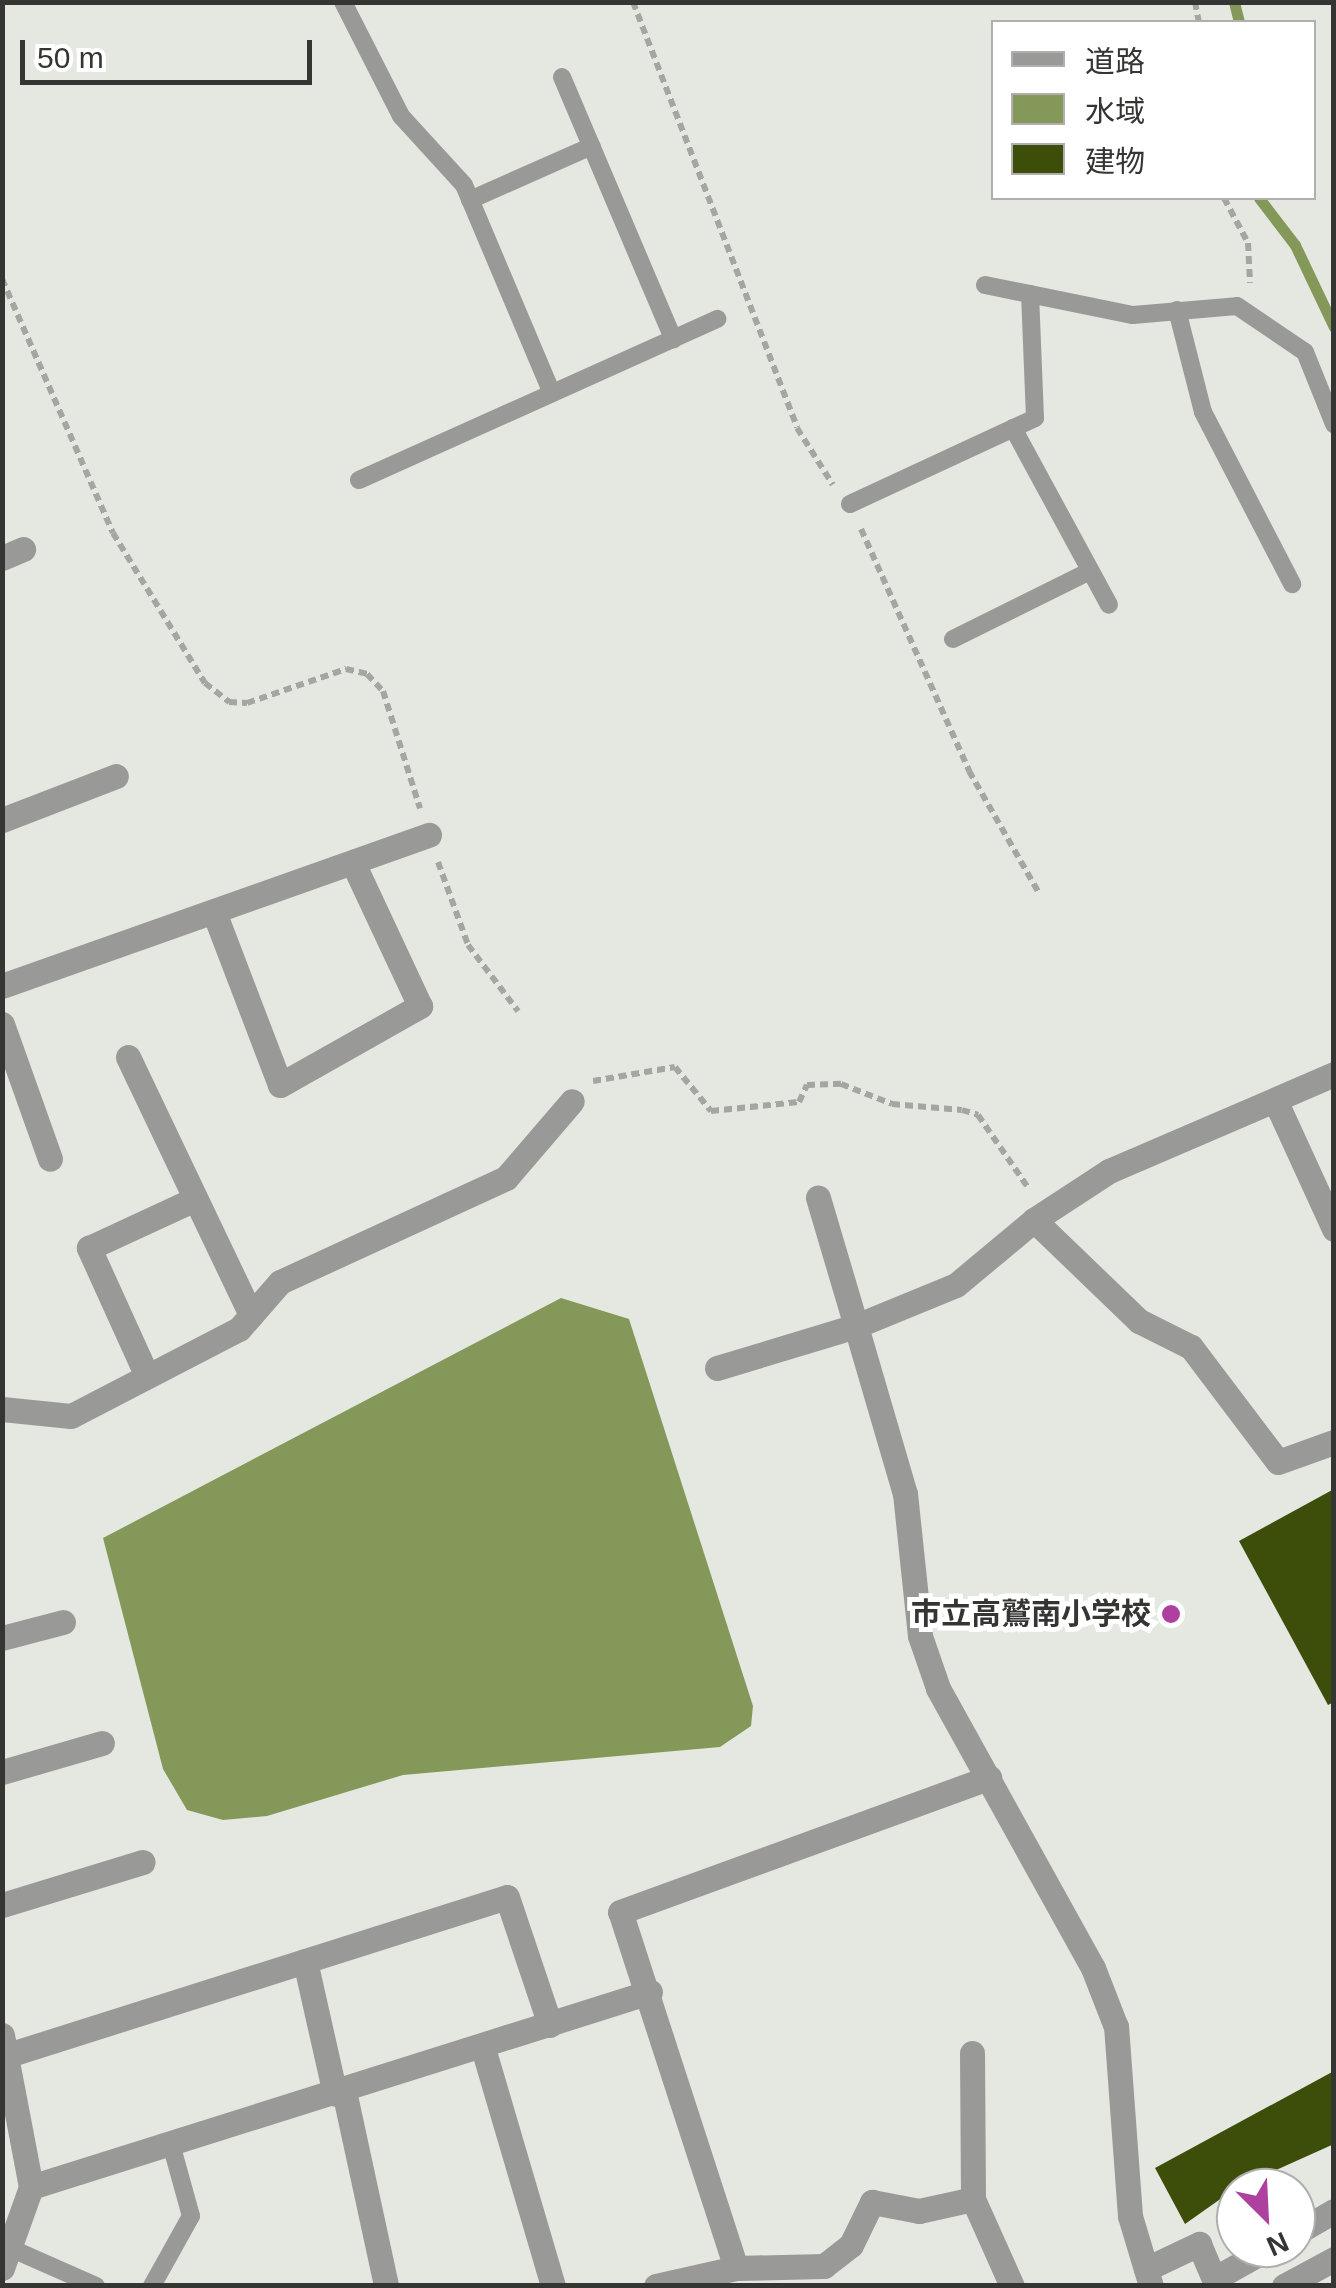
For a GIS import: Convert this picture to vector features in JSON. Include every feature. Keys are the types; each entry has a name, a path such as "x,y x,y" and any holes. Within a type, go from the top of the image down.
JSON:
{"street":[{"path":"2,820 116,776"},
{"path":"2,986 429,836"},
{"path":"214,912 280,1085 420,1006 353,864"},
{"path":"2,1024 50,1159"},
{"path":"128,1058 251,1315"},
{"path":"718,1368 856,1326 956,1285 1040,1215 1109,1171 1334,1074"},
{"path":"1275,1100 1334,1228"},
{"path":"2,1409 70,1416 147,1376 251,1315 280,1282 506,1178 572,1101"},
{"path":"818,1198 905,1494 920,1636 1116,2027 1130,2216 1148,2277 1199,2244 1214,2279 1234,2268"},
{"path":"147,1376 89,1248 195,1199"},
{"path":"1040,1215 1139,1321 1191,1347 1278,1462 1334,1442"},
{"path":"2,1638 63,1622"},
{"path":"2,1772 102,1743"},
{"path":"736,2268 650,1992 620,1912 989,1778"},
{"path":"2,1905 143,1862"},
{"path":"6,2258 31,2187 5,2045 306,1961 507,1897 550,2026"},
{"path":"306,1961 386,2286"},
{"path":"31,2187 483,2048 650,1992"},
{"path":"483,2048 553,2286"},
{"path":"972,2053 973,2199 1012,2286"},
{"path":"656,2286 736,2268 824,2266 852,2245 872,2202 919,2211 973,2199"},
{"path":"1284,2286 1334,2259"}],"lane":[{"path":"343,2 401,116 470,200 552,393"},
{"path":"562,77 674,339"},
{"path":"470,200 592,146"},
{"path":"985,285 1133,314 1237,306 1305,352 1334,424"},
{"path":"850,504 1035,418 1030,294"},
{"path":"1177,310 1203,412 1292,584"},
{"path":"359,480 718,319"},
{"path":"1013,428 1110,606"},
{"path":"953,639 1090,571"},
{"path":"152,2286 191,2216 171,2144"},
{"path":"6,2258 96,2286"}],"path":[{"path":"632,2 797,428 850,504 969,771 1040,893"},
{"path":"1225,200 1255,276 1237,306"},
{"path":"2,279 113,533 205,683 229,702 247,702 346,669 367,674 382,691 468,945 518,1011"},
{"path":"572,1101 584,1083 675,1067 711,1110 799,1102 807,1086 841,1084 892,1104 962,1110 978,1115 1040,1215"}],"water":[{"path":"561,1298 629,1319 753,1706 751,1726 720,1747 403,1775 267,1816 223,1820 187,1810 163,1769 103,1538"}],"building":[{"path":"1334,1489 1334,1702 1328,1705 1239,1541"},
{"path":"1334,2071 1334,2144 1281,2168 1216,2168 1216,2202 1185,2224 1155,2168"}],"waterway":[{"path":"1234,2 1238,20"},
{"path":"1261,200 1295,245 1334,327"}],"place":[{"name":"市立高鷲南小学校","path":"1171,1614"}]}
